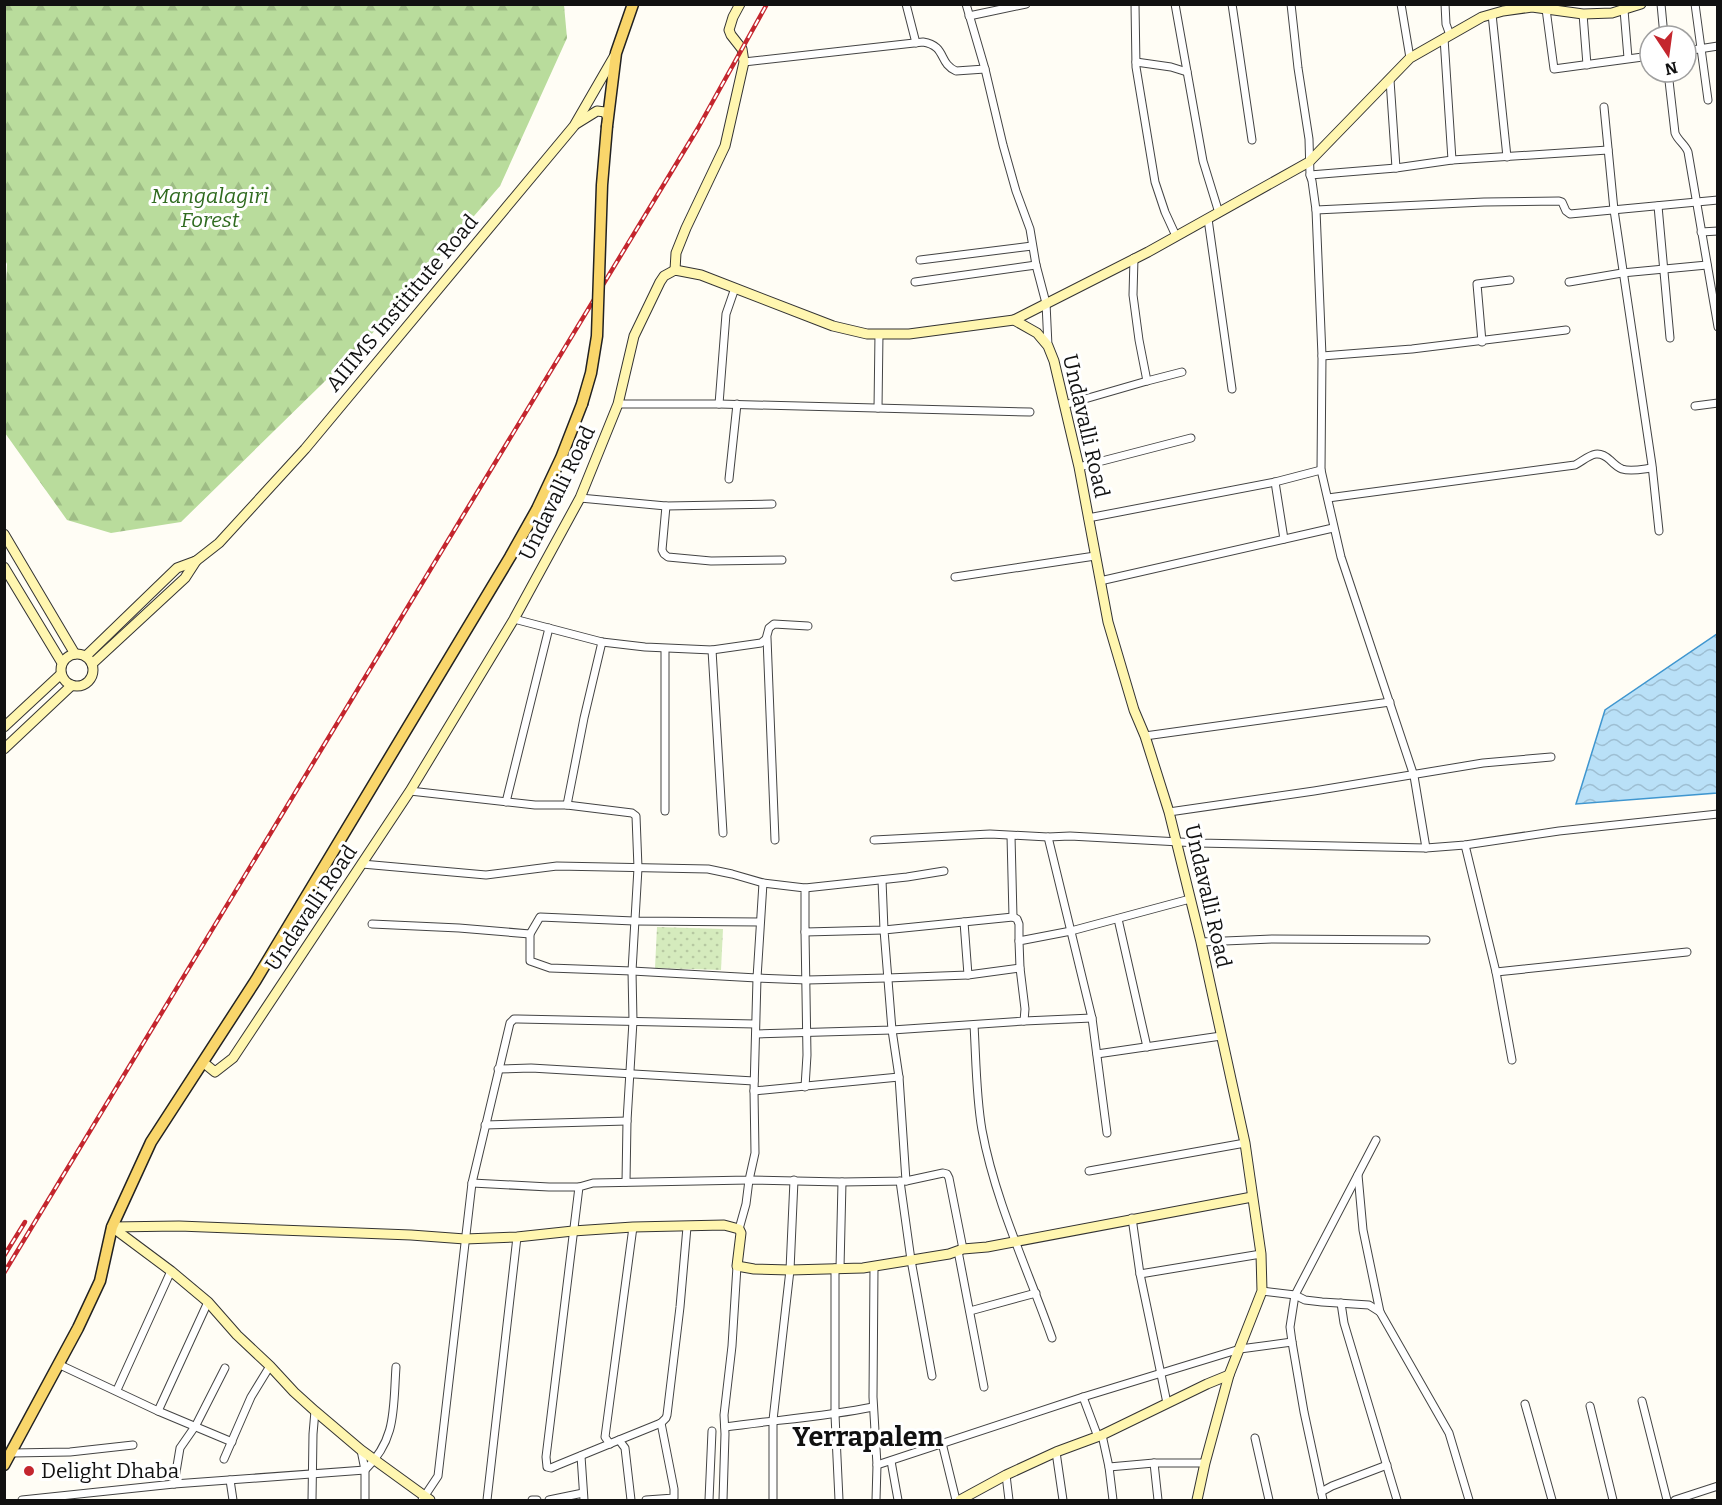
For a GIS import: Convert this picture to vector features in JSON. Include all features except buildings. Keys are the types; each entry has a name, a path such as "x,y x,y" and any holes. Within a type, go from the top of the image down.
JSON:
{"main road":[{"path":"4,1465 78,1328 100,1281 112,1227 151,1142 268,961 510,557 537,509 561,458 582,404 591,373 597,336 602,185 607,121 616,53 633,4"}],"street":[{"path":"740,4 729,30 742,49 744,62 725,146 686,228 676,253 675,270 701,275 833,326 867,334 909,334 1014,320 1208,219 1309,162 1410,58 1482,17 1503,8 1551,8 1583,14 1624,10 1641,4"},
{"path":"906,4 916,43"},
{"path":"966,4 1016,191 1030,229 1046,303 1048,346"},
{"path":"969,16 1026,4"},
{"path":"1135,4 1137,74 1155,182 1176,236"},
{"path":"1175,4 1203,161 1219,213"},
{"path":"1232,4 1252,140"},
{"path":"1401,4 1410,58"},
{"path":"1445,4 1452,160"},
{"path":"1661,4 1663,24"},
{"path":"1695,4 1708,100"},
{"path":"1293,5 1298,68 1309,139 1310,175 1316,210 1322,356 1321,470 1341,557 1414,776 1426,848"},
{"path":"1551,8 1554,68 1587,66 1638,57"},
{"path":"1624,10 1628,58"},
{"path":"1492,14 1507,157"},
{"path":"1583,14 1587,66"},
{"path":"744,62 923,42 937,46 953,70 985,69"},
{"path":"1698,49 1718,46"},
{"name":"AIIIMS Instititute Road","path":"86,656 177,568 196,561 219,543 305,449 574,126 616,53"},
{"path":"1136,62 1171,67 1187,72"},
{"path":"1390,80 1396,168"},
{"path":"1669,84 1675,134 1688,152 1718,327"},
{"path":"1604,107 1622,273 1652,468 1659,531"},
{"path":"574,126 597,111 605,112 607,121"},
{"path":"1310,175 1396,168 1452,160 1608,150"},
{"path":"1316,210 1549,201 1562,202 1570,214 1718,200"},
{"path":"1658,206 1670,338"},
{"path":"1208,219 1232,389"},
{"path":"1701,232 1718,231"},
{"path":"920,260 1032,246"},
{"path":"1134,258 1135,306 1147,381"},
{"path":"915,282 1036,265"},
{"path":"1569,282 1622,273 1707,265"},
{"name":"Undavalli Road","path":"204,1063 215,1072 233,1058 410,791 514,619 580,498 618,404 634,336 660,282 664,276 675,270"},
{"path":"1482,342 1476,284 1510,280"},
{"path":"719,404 726,314 735,288"},
{"name":"Undavalli Road","path":"1014,320 1037,333 1048,346 1054,361 1079,467 1108,622 1134,710 1145,736 1169,812 1201,942 1245,1143 1261,1254 1262,1291 1228,1375 1197,1500"},
{"path":"1322,356 1482,342 1566,330"},
{"path":"878,408 879,334"},
{"path":"1064,405 1182,372"},
{"path":"1695,406 1718,403"},
{"path":"618,404 737,404 1030,412"},
{"path":"729,479 737,404"},
{"path":"1079,467 1191,438"},
{"path":"1328,498 1575,465 1586,457 1596,454 1602,454 1617,467 1626,470 1652,468"},
{"path":"1088,518 1275,482 1321,470"},
{"path":"1275,482 1284,539"},
{"path":"580,498 666,506 772,504"},
{"path":"666,506 662,550 668,557 711,561 782,560"},
{"path":"1100,581 1334,528"},
{"path":"4,534 75,654"},
{"path":"955,578 1095,556"},
{"name":"AIIIMS Instititute Road","path":"72,685 87,683 93,674 92,664 186,578 196,561"},
{"path":"4,567 62,663 61,674 72,685 4,749"},
{"path":"514,619 602,642 665,649 712,650 761,643 767,637"},
{"path":"775,840 767,637 769,628 774,624 808,626"},
{"path":"506,802 549,628"},
{"path":"567,805 602,642"},
{"path":"665,649 665,811"},
{"path":"712,650 723,833"},
{"path":"62,663 70,655 75,654 86,656 92,664"},
{"path":"4,728 61,674"},
{"path":"1145,736 1390,702"},
{"path":"1169,812 1414,776 1483,763 1551,757"},
{"path":"410,791 535,805 567,805 634,814 637,818 638,868 632,971 633,1021 626,1182"},
{"path":"874,840 990,834 1176,842 1426,848 1718,814"},
{"path":"1011,836 1013,917"},
{"path":"1048,837 1092,1018 1107,1133"},
{"path":"1465,845 1496,972 1512,1060"},
{"path":"362,864 486,875 556,866 708,869 763,883 805,888 944,871"},
{"path":"882,880 887,978 898,1077 903,1181 911,1260 932,1376"},
{"path":"723,1500 724,1415 732,1346 741,1233 739,1228 746,1204 755,1153 754,1081 757,978 763,883"},
{"path":"805,888 807,980 805,1087"},
{"path":"1019,941 1071,931 1190,899"},
{"path":"760,921 634,921 540,917 530,934 530,961 550,968 807,980 968,975 1020,968"},
{"path":"805,932 884,930 1013,917 1019,924 1024,1021"},
{"path":"1118,919 1147,1047"},
{"path":"964,922 968,975"},
{"path":"372,924 530,934"},
{"path":"1201,942 1272,939 1425,940"},
{"path":"1496,972 1687,952"},
{"path":"756,1034 892,1030 1092,1018"},
{"path":"112,1227 171,1270 208,1302 237,1335 315,1412 425,1499 438,1476 472,1183 510,1023 514,1019 756,1024"},
{"path":"974,1024 982,1129 1000,1196 1052,1338"},
{"path":"1097,1054 1221,1036"},
{"path":"498,1069 531,1068 754,1081"},
{"path":"754,1091 898,1077"},
{"path":"485,1125 627,1121"},
{"path":"1323,1500 1304,1412 1290,1327 1295,1295 1376,1140"},
{"path":"1089,1171 1245,1143"},
{"path":"472,1183 579,1187 593,1183 626,1182 903,1181 943,1173 948,1176 984,1387"},
{"path":"1358,1175 1363,1230 1380,1312 1449,1433 1469,1500"},
{"path":"773,1500 773,1420 790,1270 794,1180"},
{"path":"839,1500 835,1415 837,1268 843,1182"},
{"path":"579,1187 546,1457 547,1467 551,1468 661,1423 668,1415 687,1227"},
{"path":"737,1266 790,1270 874,1266 1252,1197"},
{"path":"1132,1218 1140,1274 1167,1403"},
{"path":"112,1227 190,1226 465,1239 633,1227 724,1225 739,1228"},
{"path":"610,1444 606,1437 633,1227"},
{"path":"488,1500 517,1237"},
{"path":"1140,1274 1261,1254"},
{"path":"874,1266 873,1407 877,1465 876,1500"},
{"path":"117,1390 171,1270"},
{"path":"1262,1291 1295,1295 1305,1300 1369,1305 1380,1312"},
{"path":"970,1311 1036,1293"},
{"path":"158,1411 208,1302"},
{"path":"1341,1303 1344,1323 1397,1500"},
{"path":"877,1465 1083,1397 1240,1349 1292,1342"},
{"path":"58,1364 158,1411 232,1442"},
{"path":"224,1459 251,1397 270,1366"},
{"path":"22,1500 174,1484 365,1470 376,1460 388,1441 392,1422 396,1367"},
{"path":"174,1484 180,1449 196,1425 225,1368"},
{"path":"942,1443 962,1500 1006,1475 1056,1452 1100,1436 1228,1375"},
{"path":"1083,1397 1100,1436 1109,1467 1113,1500"},
{"path":"1642,1401 1667,1500"},
{"path":"1525,1404 1552,1500"},
{"path":"1590,1406 1613,1500"},
{"path":"725,1427 835,1415 873,1407"},
{"path":"312,1500 315,1412"},
{"path":"646,1500 674,1498 661,1423"},
{"path":"709,1500 712,1431"},
{"path":"1255,1438 1269,1500"},
{"path":"619,1440 625,1448 631,1500"},
{"path":"12,1453 70,1452 133,1445"},
{"path":"361,1450 365,1470 365,1500"},
{"path":"1056,1452 1064,1500"},
{"path":"549,1500 584,1497 581,1456"},
{"path":"891,1461 898,1500"},
{"path":"1109,1467 1205,1462"},
{"path":"1154,1463 1158,1500"},
{"path":"1321,1492 1387,1465"},
{"path":"1006,1475 1009,1500"},
{"path":"230,1480 233,1500"},
{"path":"1676,1500 1718,1486"},
{"path":"532,1500 537,1500"}],"green space":[{"name":"Mangalagiri Forest","path":"5,4 564,5 567,38 500,186 364,343 181,522 111,533 67,520 5,433 4,326 7,264 4,258"},
{"path":"657,927 723,929 721,970 655,968"}],"water":[{"path":"1717,634 1717,793 1576,804 1605,710"}],"railway":[{"path":"4,1273 698,128 767,4"},
{"path":"4,1256 25,1222"}],"place":[{"name":"Delight Dhaba","path":"29,1471"}],"district":[{"name":"Yerrapalem","path":"868,1437"}]}
